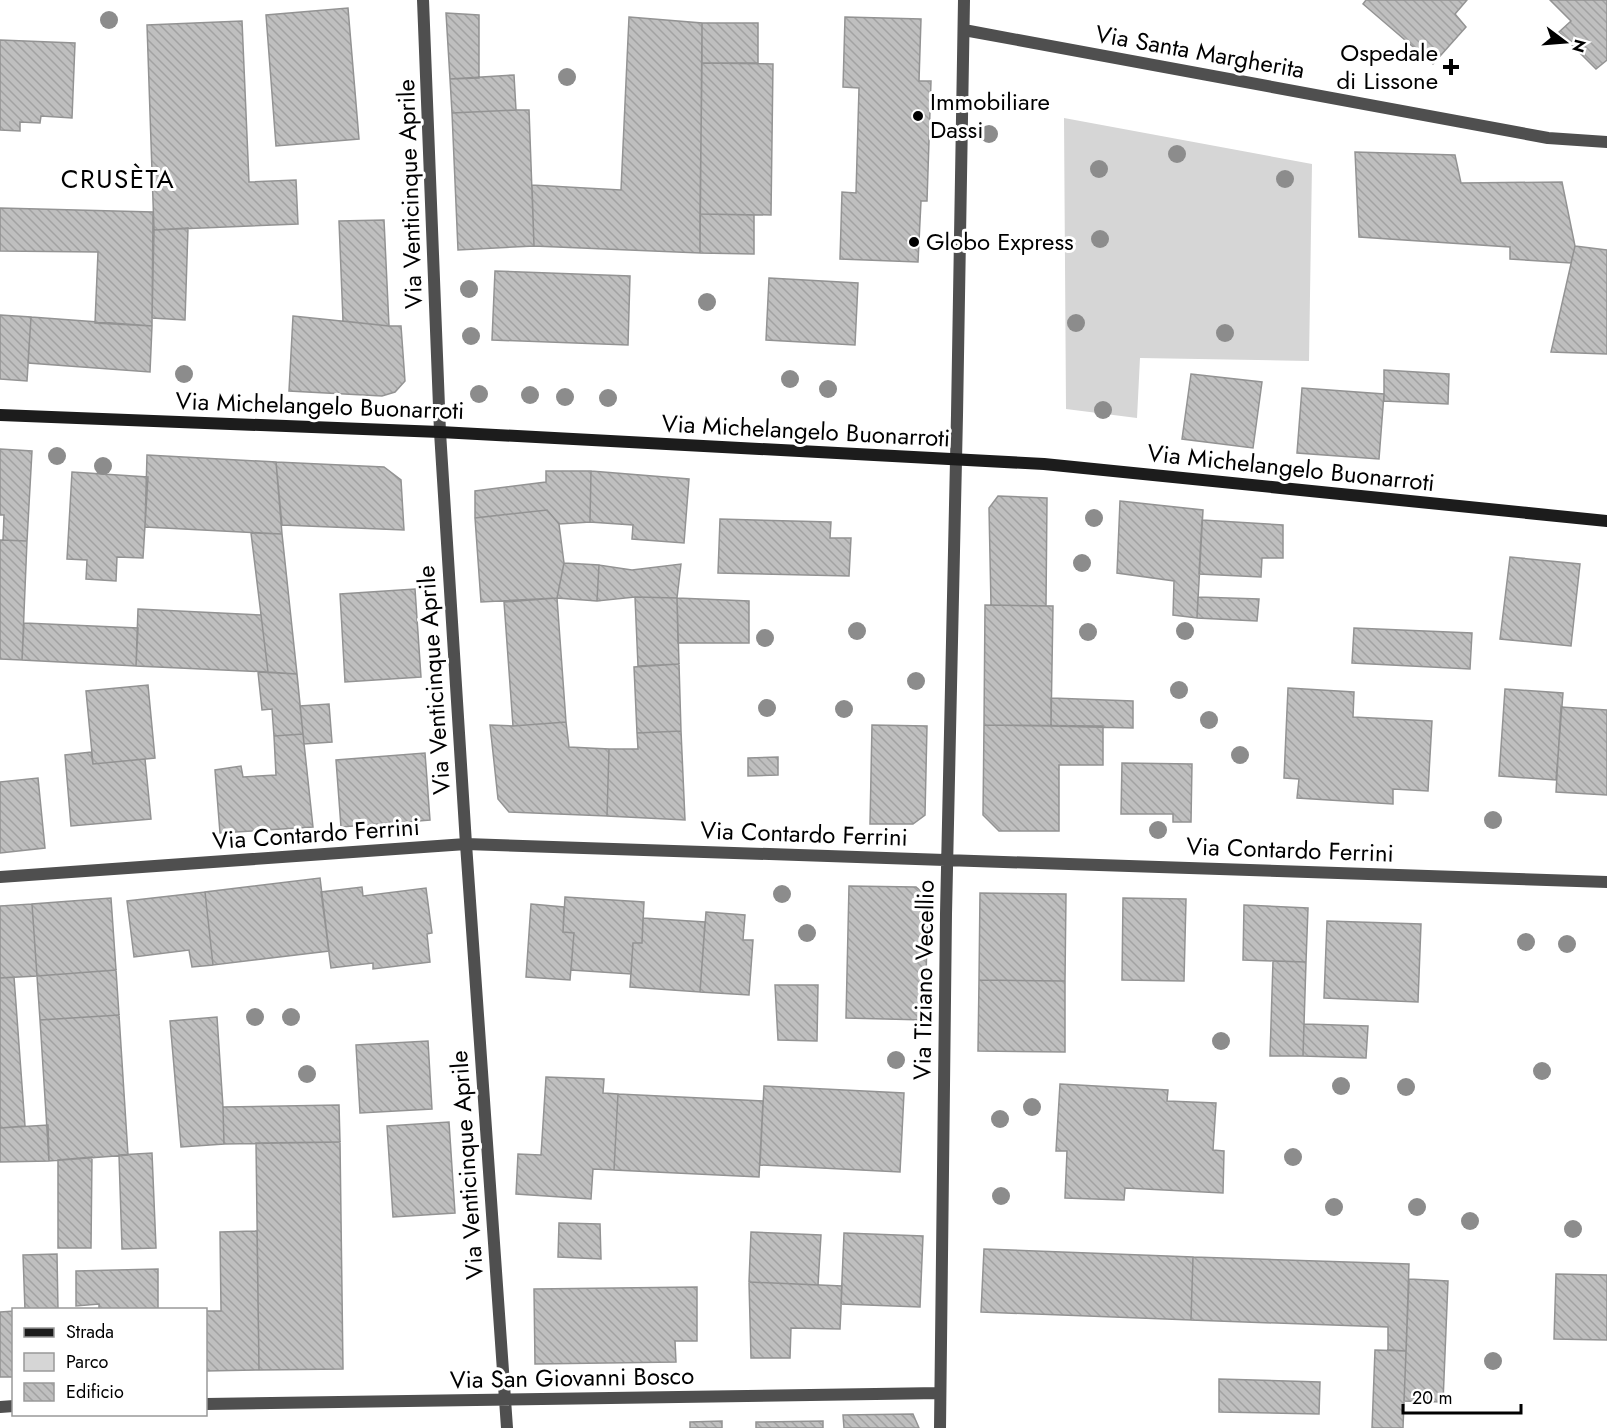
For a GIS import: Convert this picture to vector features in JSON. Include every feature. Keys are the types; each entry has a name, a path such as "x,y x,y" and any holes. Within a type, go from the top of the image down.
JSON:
{"street":[{"name":"Via Venticinque Aprile","path":"423,0 440,432 507,1428"},
{"name":"Via Tiziano Vecellio","path":"940,1428 947,860 964,0"},
{"name":"Via Santa Margherita","path":"964,30 1548,138 1607,142"},
{"name":"Via Michelangelo Buonarroti","path":"0,415 440,432 1044,464 1607,521"},
{"name":"Via Contardo Ferrini","path":"0,877 466,844 1607,882"},
{"name":"Via San Giovanni Bosco","path":"207,1404 940,1393"}],"green space":[{"path":"1064,118 1312,164 1309,361 1140,358 1137,418 1066,409"}],"building":[{"path":"1366,0 1467,0 1455,14 1466,27 1433,64 1363,4"},
{"path":"1550,0 1607,0 1607,60 1596,69 1559,32 1571,21"},
{"path":"348,8 359,139 276,146 266,15"},
{"path":"446,13 479,15 479,78 450,79"},
{"path":"629,17 702,23 700,253 534,246 532,185 621,190"},
{"path":"845,17 921,19 919,81 931,81 927,201 921,201 918,262 840,259 842,192 856,193 859,88 843,87"},
{"path":"242,21 249,182 296,180 298,224 154,230 147,25"},
{"path":"702,23 758,23 758,63 702,63"},
{"path":"0,40 75,43 72,118 41,116 40,123 20,122 20,131 0,130"},
{"path":"702,63 773,64 771,215 700,214"},
{"path":"514,75 516,110 452,113 450,79"},
{"path":"529,110 534,246 458,250 452,113"},
{"path":"1355,152 1455,155 1461,183 1562,182 1575,246 1571,263 1510,259 1510,247 1359,237"},
{"path":"0,208 153,212 152,326 95,323 98,252 0,251"},
{"path":"700,214 754,215 754,254 700,253"},
{"path":"384,220 389,326 343,321 339,221"},
{"path":"188,228 185,320 152,318 154,230"},
{"path":"1575,246 1607,250 1607,354 1551,352"},
{"path":"495,271 630,276 628,345 492,340"},
{"path":"769,278 858,283 855,345 766,340"},
{"path":"0,315 31,317 27,381 0,379"},
{"path":"293,316 401,326 405,381 395,392 382,396 289,391"},
{"path":"31,317 152,326 150,372 28,363"},
{"path":"1384,370 1449,374 1448,404 1384,401"},
{"path":"1191,374 1262,382 1253,448 1182,439"},
{"path":"1302,388 1384,394 1379,459 1297,453"},
{"path":"0,449 32,451 27,541 3,540 4,515 0,515"},
{"path":"147,455 276,462 282,534 145,527"},
{"path":"276,462 384,467 401,480 404,530 282,525"},
{"path":"546,471 591,471 590,522 559,524 547,510 475,518 475,491 546,482"},
{"path":"591,471 689,479 684,543 632,539 633,525 590,522"},
{"path":"72,472 148,477 143,558 117,557 116,581 86,579 87,560 67,559"},
{"path":"998,496 1047,498 1046,606 991,605 989,508"},
{"path":"1120,501 1203,510 1197,618 1173,615 1174,581 1117,573"},
{"path":"547,510 559,524 564,563 557,598 481,602 475,518"},
{"path":"720,519 831,522 830,538 851,538 849,576 718,573"},
{"path":"1202,520 1283,525 1283,558 1262,558 1261,577 1199,574"},
{"path":"251,533 282,534 297,674 268,672"},
{"path":"0,540 27,541 22,660 0,659"},
{"path":"1510,557 1580,564 1571,646 1500,639"},
{"path":"564,563 599,565 597,601 557,598"},
{"path":"681,564 677,598 635,597 597,601 599,565 632,570"},
{"path":"415,589 421,677 345,682 340,594"},
{"path":"635,597 677,598 679,664 638,666"},
{"path":"1198,597 1259,599 1257,621 1197,618"},
{"path":"557,598 566,722 513,726 504,602"},
{"path":"677,598 749,601 749,643 678,643"},
{"path":"985,605 1053,606 1051,726 984,725"},
{"path":"138,609 261,615 268,672 136,666"},
{"path":"24,623 138,628 136,666 22,660"},
{"path":"1354,628 1472,633 1470,669 1352,663"},
{"path":"679,664 681,731 637,733 634,667"},
{"path":"258,672 297,674 303,734 274,736 272,709 262,710"},
{"path":"148,685 155,758 93,764 86,691"},
{"path":"1288,688 1354,692 1353,717 1432,721 1428,791 1393,789 1393,804 1297,798 1299,779 1284,778"},
{"path":"1505,689 1563,693 1556,780 1499,776"},
{"path":"1051,698 1133,701 1133,728 1051,726"},
{"path":"329,704 332,742 304,744 300,706"},
{"path":"1561,707 1607,710 1607,795 1556,792"},
{"path":"566,722 569,747 609,749 607,816 509,812 498,799 490,725 513,726"},
{"path":"872,725 927,726 925,815 913,824 870,824"},
{"path":"984,725 1103,726 1103,765 1059,765 1059,831 999,831 983,815"},
{"path":"681,731 685,820 607,816 609,749 638,749 637,733"},
{"path":"303,734 313,827 220,833 215,770 241,766 243,777 276,775 274,736"},
{"path":"91,752 93,764 145,759 151,819 71,826 65,755"},
{"path":"425,753 430,820 341,827 336,760"},
{"path":"778,757 778,775 748,776 748,758"},
{"path":"1122,763 1192,764 1191,822 1173,822 1173,814 1121,814"},
{"path":"38,778 45,848 0,853 0,782"},
{"path":"320,878 329,951 213,965 205,892"},
{"path":"849,886 916,887 928,897 925,1020 846,1018"},
{"path":"362,887 363,896 426,888 432,933 427,934 430,962 373,969 373,963 331,968 321,892"},
{"path":"205,892 213,965 192,967 189,950 134,957 127,901"},
{"path":"980,893 1066,894 1065,981 979,980"},
{"path":"565,897 644,902 642,943 633,943 631,974 571,970 574,933 563,932"},
{"path":"111,898 116,970 37,976 32,904"},
{"path":"1123,898 1186,899 1184,981 1122,980"},
{"path":"32,904 37,976 0,978 0,906"},
{"path":"531,904 564,907 563,932 574,933 570,980 526,977"},
{"path":"1244,905 1308,908 1306,962 1243,960"},
{"path":"706,912 745,915 743,940 753,940 749,995 700,992"},
{"path":"643,918 705,922 700,992 630,987 633,943 642,943"},
{"path":"1327,921 1421,924 1418,1002 1324,998"},
{"path":"1273,961 1306,962 1303,1056 1270,1056"},
{"path":"116,970 119,1015 40,1020 37,976"},
{"path":"14,977 25,1126 0,1128 0,978"},
{"path":"979,980 1065,981 1065,1052 978,1051"},
{"path":"775,985 818,985 817,1041 778,1040"},
{"path":"119,1015 128,1155 49,1161 40,1020"},
{"path":"217,1017 224,1144 181,1147 170,1021"},
{"path":"1304,1024 1368,1026 1366,1058 1303,1056"},
{"path":"428,1041 432,1109 360,1113 356,1045"},
{"path":"546,1077 604,1079 603,1093 618,1094 614,1170 593,1169 591,1199 516,1194 518,1154 541,1155"},
{"path":"1060,1084 1168,1090 1167,1101 1216,1103 1213,1150 1224,1151 1223,1193 1125,1188 1124,1200 1065,1198 1067,1151 1056,1151"},
{"path":"764,1086 904,1093 900,1172 760,1165"},
{"path":"618,1094 763,1101 759,1177 614,1170"},
{"path":"339,1105 340,1142 224,1144 223,1107"},
{"path":"449,1122 455,1213 393,1217 387,1126"},
{"path":"48,1125 49,1161 0,1162 0,1128"},
{"path":"340,1142 343,1369 259,1370 256,1143"},
{"path":"152,1153 156,1248 122,1249 119,1155"},
{"path":"92,1157 91,1248 58,1248 58,1160"},
{"path":"559,1223 600,1224 601,1259 558,1257"},
{"path":"257,1231 259,1370 207,1371 207,1311 221,1311 220,1232"},
{"path":"751,1232 821,1235 818,1285 749,1282"},
{"path":"844,1233 923,1236 920,1307 841,1304"},
{"path":"984,1249 1193,1257 1191,1320 981,1312"},
{"path":"57,1254 58,1308 25,1308 23,1255"},
{"path":"1193,1257 1409,1264 1406,1351 1388,1350 1388,1327 1191,1320"},
{"path":"158,1269 158,1308 99,1308 99,1304 76,1306 76,1271"},
{"path":"1556,1274 1607,1275 1607,1340 1554,1339"},
{"path":"1409,1279 1448,1281 1443,1402 1404,1401"},
{"path":"749,1282 842,1286 840,1329 791,1328 790,1358 751,1358"},
{"path":"697,1287 697,1341 675,1341 676,1362 535,1364 534,1289"},
{"path":"12,1311 12,1377 0,1377 0,1312"},
{"path":"1375,1350 1406,1351 1403,1428 1372,1428"},
{"path":"1219,1379 1320,1382 1319,1414 1219,1412"},
{"path":"913,1414 919,1428 844,1428 843,1415"},
{"path":"722,1421 722,1428 690,1428 690,1422"},
{"path":"823,1421 823,1428 756,1428 756,1422"}],"place":[{"name":"Ospedale di Lissone","path":"1451,67"},
{"name":"Immobiliare Dassi","path":"918,116"},
{"name":"Globo Express","path":"914,242"}],"district":[{"name":"CRUSÈTA","path":"118,179"}]}
